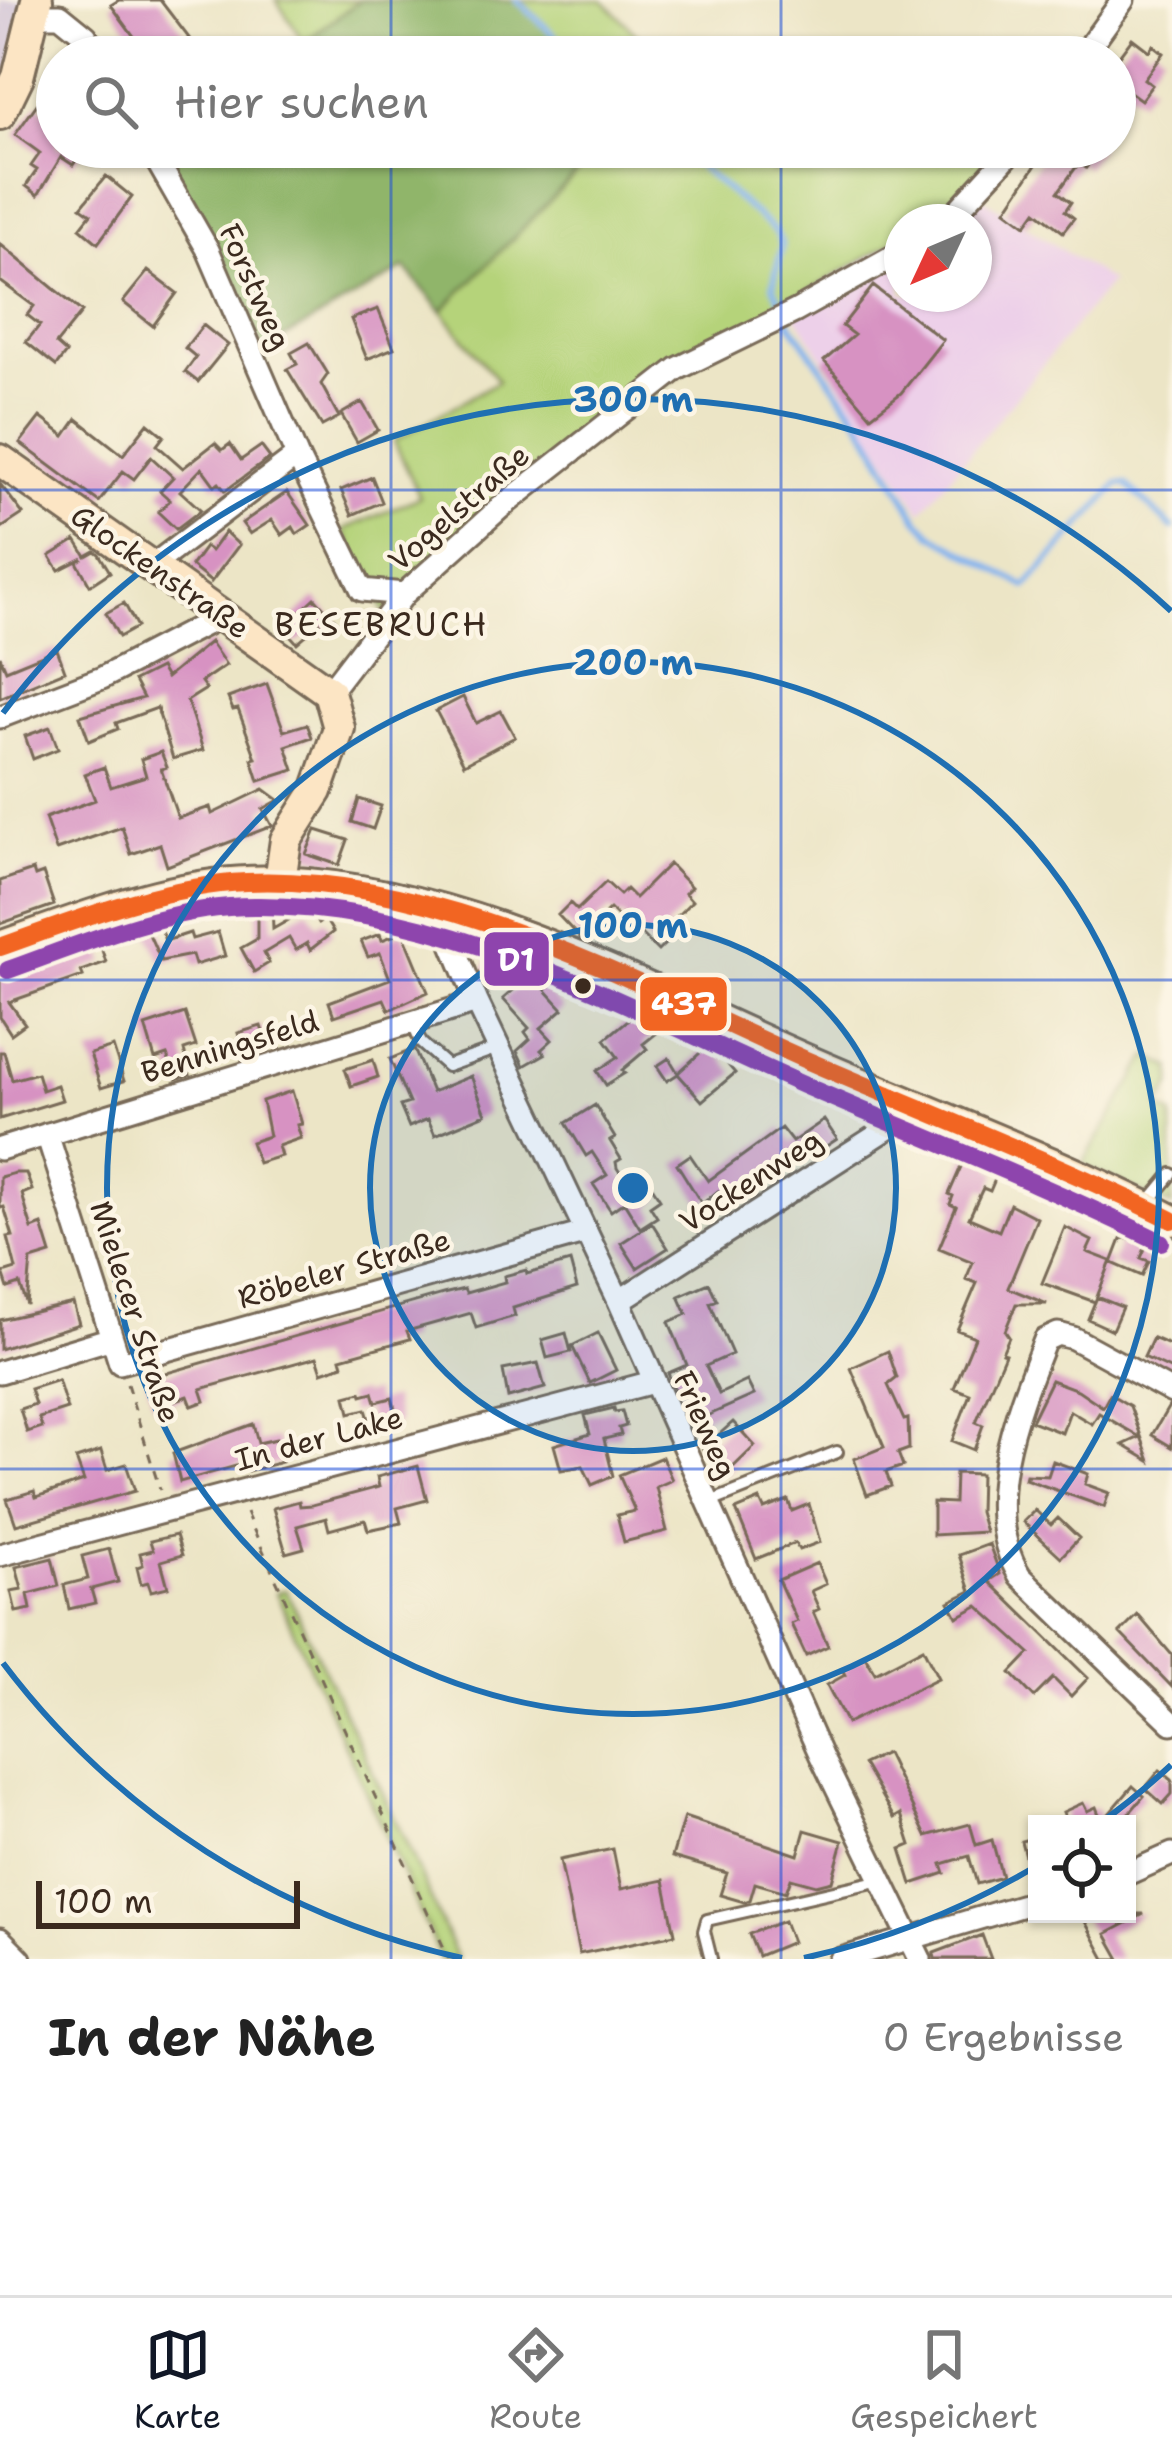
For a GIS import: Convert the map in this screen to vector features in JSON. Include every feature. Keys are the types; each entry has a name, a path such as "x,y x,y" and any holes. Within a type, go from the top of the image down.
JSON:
{"street":[{"path":"1097,36 1123,0"},
{"path":"0,114 18,77 36,7 61,15 86,36"},
{"name":"Forstweg","path":"161,168 208,250 297,456 362,590 367,643"},
{"path":"964,204 997,168"},
{"name":"Vogelstraße","path":"329,692 404,594 500,508 677,369 884,263"},
{"path":"152,566 297,456"},
{"name":"Glockenstraße","path":"0,460 329,692"},
{"path":"362,590 404,594"},
{"path":"0,717 102,678 221,616"},
{"path":"280,881 286,840 317,791 339,728 329,692"},
{"path":"0,947 158,896 222,883 280,881 380,893 504,928 1159,1214"},
{"name":"Frieweg","path":"452,911 453,944 477,1002 915,1949"},
{"name":"Benningsfeld","path":"0,1149 477,1002"},
{"name":"Vockenweg","path":"619,1301 898,1122 908,1104"},
{"name":"Mielecer Straße","path":"47,1134 120,1363"},
{"name":"Röbeler Straße","path":"120,1363 584,1233"},
{"path":"1172,1391 1073,1338 1058,1334 1046,1340 1015,1415 1005,1460 1004,1511 1010,1559 1020,1576 1172,1724"},
{"path":"0,1372 112,1338"},
{"name":"In der Lake","path":"0,1555 653,1382"},
{"path":"1136,1870 1172,1854"},
{"path":"842,1959 915,1949 1028,1905"},
{"path":"0,1939 20,1959"}],"lane":[{"path":"412,1022 421,1043 447,1066 498,1048"},
{"path":"1159,1214 1172,1174"},
{"path":"708,1503 837,1452"},
{"path":"711,1959 704,1931 707,1920 882,1880"}],"path":[{"name":"Mielecer Straße","path":"120,1363 166,1508"},
{"path":"236,1492 449,1959"}],"shaded area":[{"path":"0,0 34,0 0,107"},
{"path":"966,187 992,204 947,204"},
{"path":"992,204 1111,282 921,512 788,303 884,247 884,312 992,312"}],"green space":[{"path":"276,0 360,0 312,36 300,36"},
{"path":"360,0 520,0 557,36 313,36"},
{"path":"520,0 603,0 638,36 557,36"},
{"path":"172,168 582,168 442,311 405,268 263,350"},
{"path":"582,168 769,168 774,173 779,168 985,168 948,204 884,204 884,247 681,373 504,509 388,618 343,530 420,497 394,441 498,381 442,311"},
{"path":"1148,1056 1172,1068 1172,1083 1159,1107 1172,1115 1172,1206 1082,1165"},
{"path":"286,1590 457,1959 441,1959 276,1592"}],"building":[{"path":"119,0 160,0 187,36 134,36 111,5"},
{"path":"1136,41 1149,51 1153,45 1163,53 1144,79 1152,85 1141,100 1136,96"},
{"path":"36,105 36,150 15,135"},
{"path":"36,159 36,168 54,168 38,195 26,186 37,170 31,166"},
{"path":"1034,168 1075,168 1058,192 1071,202 1065,211 1074,218 1063,232 1036,211 1026,225 1006,210"},
{"path":"106,176 132,197 98,243 80,228 91,214 81,207"},
{"path":"0,244 82,312 56,344 66,353 56,366 26,342 40,325 27,315 34,306 0,281"},
{"path":"148,271 177,293 153,326 123,302"},
{"path":"873,286 884,294 884,312 907,312 943,340 901,393 871,416 824,361 854,335 842,326"},
{"path":"378,309 394,348 367,359 351,319"},
{"path":"203,325 228,345 198,382 185,372 196,357 185,348"},
{"path":"309,343 328,374 321,384 339,417 322,426 287,369 297,364 291,353"},
{"path":"362,402 378,430 357,442 341,414"},
{"path":"40,417 65,436 77,419 123,455 148,423 164,436 157,445 183,468 215,443 222,450 230,444 241,460 261,446 270,458 225,491 202,468 180,491 201,510 176,529 158,512 170,500 160,491 173,477 151,457 134,479 123,471 99,502 20,443"},
{"path":"372,477 382,502 352,515 341,490"},
{"path":"0,484 23,514 0,529"},
{"path":"287,492 310,525 297,534 293,527 282,535 272,520 250,534 242,523"},
{"path":"225,532 239,545 211,582 191,566"},
{"path":"76,540 86,556 99,554 110,572 90,585 77,562 83,558 59,570 50,556"},
{"path":"315,598 337,622 327,631 320,623 297,643 283,627"},
{"path":"124,603 137,627 119,637 106,613"},
{"path":"210,642 226,665 201,682 206,689 187,701 203,750 173,759 157,708 116,723 118,729 89,741 80,716 143,698 134,681 160,668 166,678"},
{"path":"57,649 65,671 0,698 0,656 6,670"},
{"path":"267,684 284,731 307,724 312,737 286,746 294,770 259,781 238,709 233,710 228,698"},
{"path":"463,697 476,723 501,711 515,737 464,764 436,711"},
{"path":"50,727 58,749 33,759 25,736"},
{"path":"161,752 167,767 161,769 178,818 210,807 212,814 264,789 279,800 263,809 272,826 167,866 160,844 131,854 122,827 56,850 45,818 95,800 85,774 104,767 111,787 146,776 141,759"},
{"path":"359,799 381,806 373,829 352,822"},
{"path":"316,830 348,840 339,865 306,854"},
{"path":"669,864 691,887 685,893 692,901 666,927 674,935 658,951 610,909 580,938 558,915 570,903 577,910 606,882 620,895 626,889 635,898"},
{"path":"33,870 35,876 43,873 54,905 0,924 0,881"},
{"path":"257,904 272,904 273,929 308,909 318,924 325,919 333,932 310,950 307,943 296,950 289,938 264,953 269,963 254,972 241,948 257,939"},
{"path":"161,928 165,941 190,933 192,939 218,932 225,956 195,965 192,955 161,961 148,932"},
{"path":"403,932 428,992 389,1010 384,999 334,1016 329,1002 390,979 380,953 368,957 361,941"},
{"path":"97,936 106,962 81,971 83,976 9,1002 25,1024 11,1034 0,1017 0,966 8,965 12,979 76,957 71,946"},
{"path":"493,950 537,967 534,977 563,1009 541,1028 552,1040 541,1050 545,1054 524,1066 517,1051 530,1039 525,1032 529,1028 503,999 518,986 483,971"},
{"path":"640,1010 658,1032 643,1044 647,1049 622,1070 625,1073 606,1085 597,1071 618,1057 605,1039"},
{"path":"185,1013 196,1046 184,1050 190,1075 176,1079 167,1055 155,1059 145,1026"},
{"path":"261,1026 269,1050 246,1057 238,1033"},
{"path":"710,1044 735,1073 702,1101 678,1074 667,1081 657,1066 669,1058 678,1073"},
{"path":"113,1047 124,1081 101,1088 90,1054"},
{"path":"414,1049 432,1092 471,1076 486,1114 435,1135 428,1119 409,1127 400,1106 409,1103 390,1059"},
{"path":"0,1052 4,1052 12,1080 37,1073 42,1090 57,1085 62,1100 0,1119"},
{"path":"373,1060 378,1077 351,1086 345,1069"},
{"path":"292,1091 302,1124 297,1125 301,1138 278,1146 281,1156 258,1163 251,1142 269,1136 262,1101"},
{"path":"595,1105 615,1138 610,1141 621,1159 617,1168 635,1195 626,1201 651,1185 660,1199 650,1206 657,1217 640,1228 624,1202 611,1211 593,1184 607,1175 592,1152 586,1156 566,1123"},
{"path":"824,1120 837,1139 816,1153 813,1148 727,1204 718,1191 702,1204 677,1164 690,1155 708,1181 781,1128 792,1142"},
{"path":"967,1153 993,1164 991,1169 998,1172 990,1191 983,1188 969,1218 999,1231 1010,1204 1037,1218 1008,1288 1047,1304 1016,1304 1005,1331 1009,1337 1005,1354 976,1422 983,1425 974,1450 952,1441 970,1394 954,1388 975,1337 957,1330 977,1283 966,1279 973,1262 939,1248 956,1207 950,1204 953,1196 949,1194"},
{"path":"26,1173 32,1190 22,1194 32,1229 42,1225 51,1254 31,1260 27,1305 20,1284 8,1288 3,1273 16,1269 8,1237 13,1236 4,1207 0,1208 0,1177"},
{"path":"652,1223 668,1248 637,1268 621,1243"},
{"path":"1065,1227 1092,1241 1087,1252 1111,1261 1095,1302 1042,1283"},
{"path":"1122,1237 1146,1246 1141,1258 1149,1261 1142,1276 1112,1263"},
{"path":"570,1262 577,1288 513,1308 515,1316 476,1328 471,1313 407,1331 410,1339 341,1358 343,1365 322,1372 317,1357 201,1389 205,1401 192,1406 188,1396 154,1407 146,1379 443,1294 505,1282 504,1276"},
{"path":"709,1283 717,1300 710,1303 732,1354 706,1366 719,1394 747,1381 754,1395 702,1418 687,1385 675,1391 668,1373 687,1365 669,1322 687,1314 679,1296"},
{"path":"1097,1297 1122,1307 1112,1330 1088,1319"},
{"path":"73,1303 79,1324 0,1349 0,1320"},
{"path":"566,1333 571,1352 547,1358 542,1340"},
{"path":"598,1333 616,1370 590,1383 572,1346"},
{"path":"1153,1338 1172,1346 1172,1370 1144,1357"},
{"path":"888,1351 897,1378 888,1385 904,1420 908,1419 909,1449 898,1453 903,1466 886,1472 891,1486 867,1495 854,1459 884,1447 851,1368"},
{"path":"538,1363 545,1388 508,1398 503,1370"},
{"path":"58,1380 67,1409 39,1418 42,1427 27,1432 20,1409 35,1404 30,1389"},
{"path":"1051,1380 1103,1407 1110,1394 1130,1406 1150,1461 1123,1445 1140,1437 1099,1413 1092,1424 1070,1411 1062,1433 1031,1421"},
{"path":"373,1392 376,1402 392,1398 399,1423 372,1430 366,1409 350,1413 346,1396"},
{"path":"1172,1407 1172,1447 1152,1435"},
{"path":"614,1408 622,1411 626,1426 619,1428 621,1435 604,1439 613,1476 592,1485 583,1466 561,1470 554,1445 590,1434 585,1415"},
{"path":"733,1422 755,1446 725,1475 703,1449"},
{"path":"253,1424 258,1443 276,1439 282,1462 248,1471 246,1463 180,1482 173,1453"},
{"path":"101,1451 107,1470 126,1464 135,1491 16,1525 7,1499 34,1491 36,1497 84,1481 76,1459"},
{"path":"662,1457 672,1480 656,1487 667,1531 624,1542 617,1515 635,1511 619,1475"},
{"path":"1053,1461 1088,1474 1085,1484 1109,1493 1104,1507 1025,1479 1026,1475 1048,1476"},
{"path":"418,1466 427,1500 397,1508 401,1523 368,1530 365,1520 329,1530 326,1518 297,1526 304,1548 286,1553 273,1508 299,1501 300,1506 312,1505 379,1487 377,1477"},
{"path":"955,1473 980,1474 979,1512 985,1532 933,1535 933,1502 954,1503"},
{"path":"760,1500 764,1509 788,1500 792,1511 809,1504 820,1542 799,1550 795,1543 756,1559 736,1510"},
{"path":"1035,1510 1051,1525 1058,1518 1079,1538 1061,1557 1023,1522"},
{"path":"176,1535 182,1555 161,1561 168,1587 151,1591 148,1582 141,1584 140,1553 153,1550 150,1541"},
{"path":"989,1544 1000,1574 989,1581 1088,1678 1071,1696 1053,1678 1034,1697 1011,1673 1030,1653 978,1606 957,1617 949,1602 971,1591 959,1555"},
{"path":"109,1549 118,1582 91,1589 95,1603 69,1609 64,1585 88,1579 82,1556"},
{"path":"52,1558 59,1586 28,1594 31,1609 16,1612 11,1591 22,1589 16,1567"},
{"path":"817,1563 826,1584 811,1591 819,1609 813,1612 828,1646 806,1656 791,1624 797,1621 778,1580"},
{"path":"1138,1615 1172,1655 1172,1687 1120,1633"},
{"path":"923,1648 938,1678 847,1723 827,1685 845,1675 842,1669 865,1656 875,1673"},
{"path":"886,1753 926,1836 970,1824 976,1845 992,1840 1002,1877 977,1884 969,1856 942,1864 945,1873 912,1884 901,1849 911,1845 901,1814 894,1818 863,1764"},
{"path":"1160,1770 1172,1780 1172,1794 1163,1804 1145,1788"},
{"path":"1133,1786 1144,1796 1128,1815 1108,1815"},
{"path":"1083,1803 1087,1811 1096,1807 1099,1815 1063,1812"},
{"path":"684,1817 798,1855 805,1830 843,1841 832,1881 816,1885 791,1878 786,1892 755,1883 750,1900 744,1902 720,1895 727,1873 672,1857"},
{"path":"1028,1839 1028,1868 1021,1841"},
{"path":"613,1849 621,1889 664,1880 675,1934 579,1954 560,1860"},
{"path":"784,1921 792,1942 758,1956 749,1934"},
{"path":"1086,1923 1127,1923 1106,1934 1120,1959 1105,1959"},
{"path":"982,1935 991,1959 935,1959 934,1953"}],"waterway":[{"path":"517,0 555,36"},
{"path":"701,168 776,232 782,245 773,286 791,324 932,534 1026,587 1118,484 1126,484 1172,528"}],"transit line":[{"name":"437","path":"0,947 121,906 214,885 320,884 393,896 466,915 609,970 1172,1220"},
{"name":"D1","path":"8,970 128,927 222,908 326,910 398,922 468,942 604,994 1161,1242"}],"district":[{"name":"BESEBRUCH","path":"382,624"}]}
